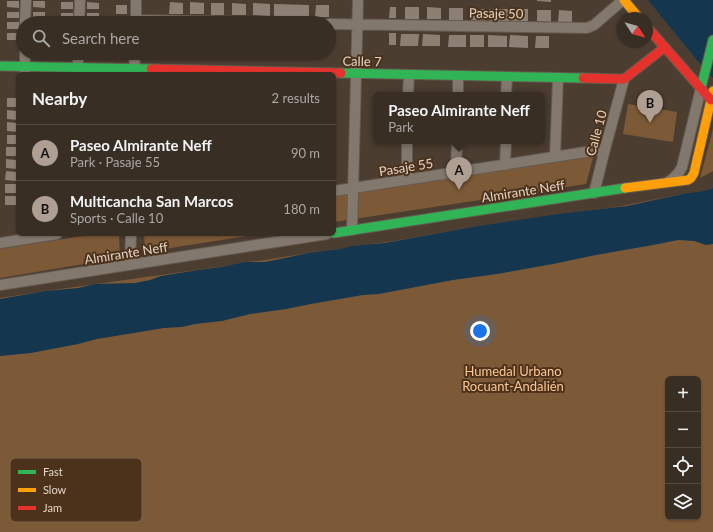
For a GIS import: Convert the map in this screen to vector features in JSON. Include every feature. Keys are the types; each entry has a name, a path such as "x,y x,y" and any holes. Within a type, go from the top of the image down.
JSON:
{"street":[{"path":"25,16 26,0"},
{"path":"79,16 80,0"},
{"path":"136,0 136,16"},
{"path":"352,230 358,0"},
{"path":"623,0 634,12"},
{"name":"Pasaje 50","path":"336,24 587,28 594,25 623,0"},
{"path":"653,34 701,88 712,95"},
{"path":"668,182 678,174 682,167 713,40"},
{"path":"624,79 665,47"},
{"path":"78,60 78,71"},
{"path":"135,60 135,71"},
{"name":"Calle 7","path":"0,66 25,70 192,72"},
{"name":"Calle 7","path":"336,73 624,79"},
{"path":"408,92 409,75"},
{"path":"458,76 458,92"},
{"path":"506,92 507,77"},
{"path":"555,157 558,78"},
{"name":"Calle 10","path":"594,193 624,79"},
{"name":"Almirante Neff","path":"336,233 688,180 694,173 712,95"},
{"path":"407,144 407,180"},
{"path":"456,172 457,144"},
{"path":"505,165 506,144"},
{"name":"Pasaje 55","path":"336,192 605,149"},
{"path":"0,243 23,236"},
{"path":"130,265 131,236"},
{"name":"Almirante Neff","path":"0,285 314,236"}],"green space":[{"path":"628,104 677,112 673,142 623,134"},
{"path":"713,128 713,171 700,178 712,133"},
{"path":"594,154 586,184 336,222 336,196"},
{"name":"Humedal Urbano Rocuant-Andalién","path":"713,188 713,532 0,532 0,298 232,265 351,246 394,241 472,227 616,207"},
{"path":"83,236 119,236 120,258 0,278 0,249"},
{"path":"144,236 246,236 145,252"}],"water":[{"path":"648,0 713,0 713,78 696,59"},
{"path":"713,188 713,244 706,245 694,241 678,240 497,274 250,314 222,321 164,328 97,339 31,353 0,356 0,299 46,291 78,288 95,284 135,283 161,276 245,262 265,262 308,253 351,246 385,243 472,227 559,214 627,206"}],"building":[{"path":"551,0 551,2 537,1"},
{"path":"7,1 19,1 19,8 7,7"},
{"path":"33,1 45,1 45,8 33,7"},
{"path":"61,2 73,2 73,9 61,9"},
{"path":"87,2 99,3 99,9 87,9"},
{"path":"170,2 183,3 183,14 169,14"},
{"path":"190,2 204,3 204,14 190,14"},
{"path":"211,3 224,3 224,15 211,15"},
{"path":"232,3 246,4 246,15 232,15"},
{"path":"253,3 270,4 270,16 253,15"},
{"path":"274,4 309,5 309,16 274,16"},
{"path":"116,5 127,5 127,14 116,14"},
{"path":"316,5 329,5 329,16 315,16"},
{"path":"390,7 396,7 396,18 389,18"},
{"path":"405,7 419,7 419,19 405,19"},
{"path":"427,7 441,8 441,19 427,19"},
{"path":"449,8 463,8 463,20 449,20"},
{"path":"472,9 485,9 485,21 471,20"},
{"path":"489,9 528,9 528,21 489,21"},
{"path":"537,10 551,10 551,22 537,21"},
{"path":"559,10 572,11 572,22 558,22"},
{"path":"7,12 19,12 19,16 16,16 16,18 7,18"},
{"path":"33,12 45,12 45,16 33,16"},
{"path":"61,13 73,13 73,16 61,16"},
{"path":"87,13 99,13 99,16 87,16"},
{"path":"7,22 16,22 16,29 7,29"},
{"path":"7,33 16,33 16,40 7,40"},
{"path":"389,33 396,33 396,45 389,45"},
{"path":"401,34 419,34 418,46 400,46"},
{"path":"423,34 440,35 440,46 422,46"},
{"path":"449,35 466,35 466,47 448,47"},
{"path":"470,35 484,35 484,47 470,47"},
{"path":"488,35 507,36 507,47 488,47"},
{"path":"510,35 528,36 528,48 509,47"},
{"path":"536,36 549,36 549,48 535,48"},
{"path":"7,98 16,98 16,107 7,107"},
{"path":"7,110 16,111 16,120 7,119"},
{"path":"7,122 16,123 16,132 7,131"},
{"path":"7,135 16,135 16,144 7,144"},
{"path":"6,147 16,147 16,156 6,156"},
{"path":"6,159 16,160 16,169 6,168"},
{"path":"6,171 16,172 16,181 5,180"},
{"path":"5,184 16,184 16,193 5,193"},
{"path":"5,196 16,196 16,205 5,205"}],"traffic: fast":[{"path":"701,88 713,40"},
{"path":"0,66 151,69"},
{"path":"341,73 583,78"},
{"path":"336,233 625,188"}],"traffic: slow":[{"path":"624,0 634,12"},
{"path":"625,188 688,180 691,178 694,173 713,91"}],"traffic: jam":[{"path":"653,34 711,100"},
{"path":"583,78 624,79 665,47"},
{"path":"151,69 294,72"},
{"path":"336,73 341,73"}],"place":[{"name":"Multicancha San Marcos","path":"650,123"},
{"name":"Paseo Almirante Neff","path":"459,190"}]}
